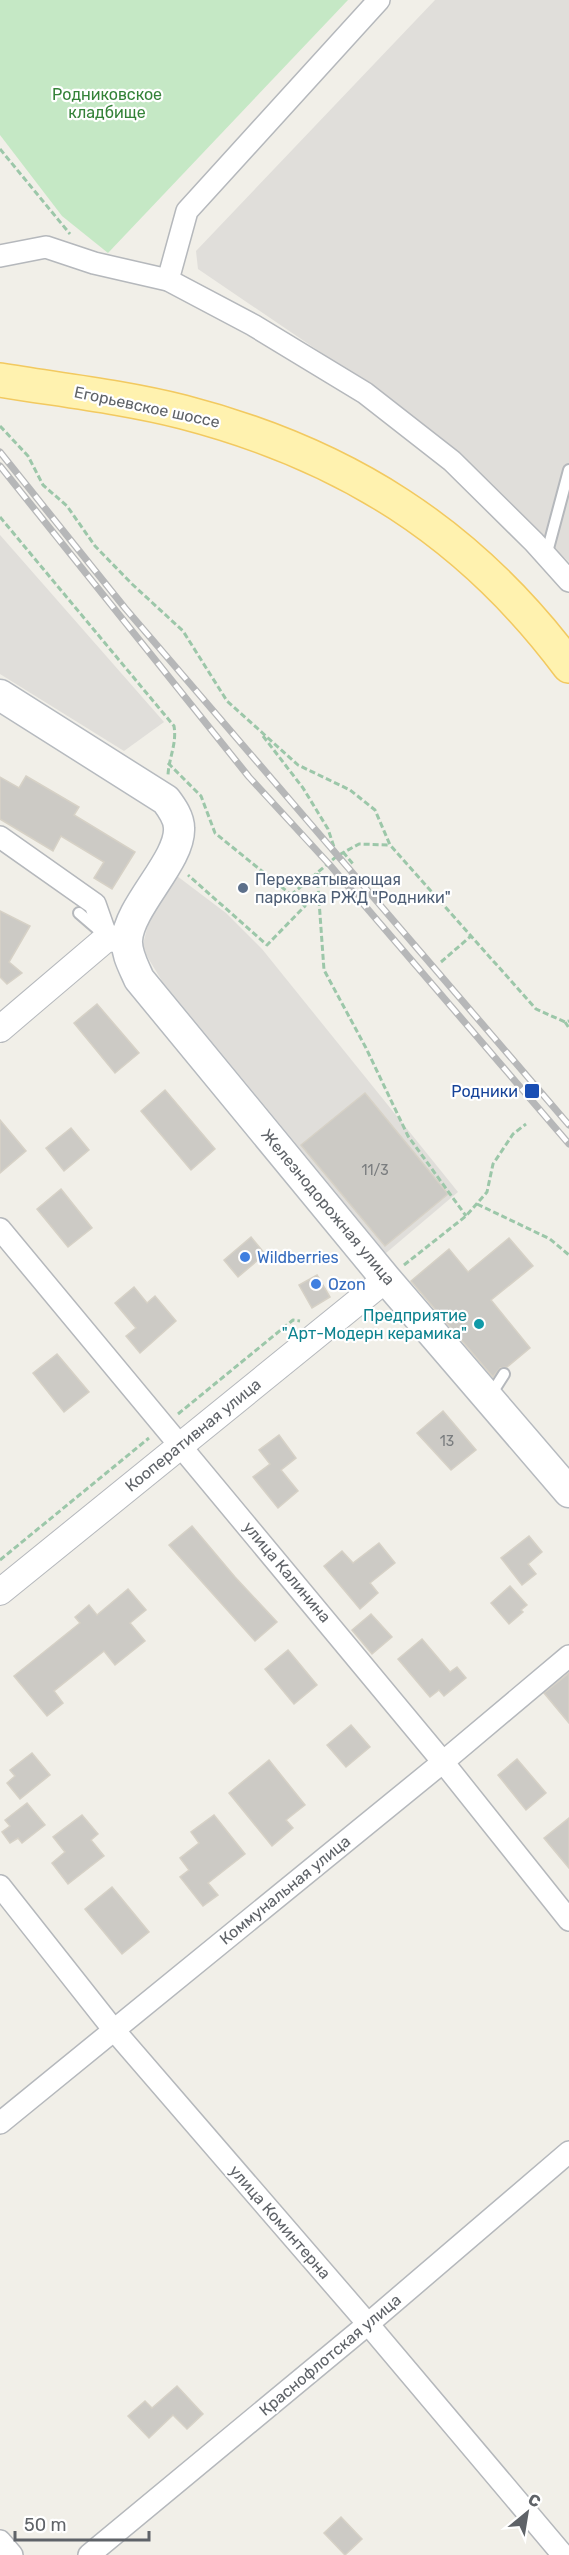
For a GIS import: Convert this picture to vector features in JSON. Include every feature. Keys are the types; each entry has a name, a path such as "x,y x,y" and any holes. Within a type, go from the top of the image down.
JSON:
{"main road":[{"name":"Егорьевское шоссе","path":"0,380 182,412 269,438 337,468 400,504 461,549 515,601 569,666"},
{"path":"0,695 140,781 166,800 174,812 179,828 177,842 135,915 117,939"},
{"name":"Железнодорожная улица","path":"117,939 139,979 386,1279 497,1385 569,1492"}],"street":[{"path":"168,280 187,211 379,0"},
{"path":"0,256 46,247 94,263 168,280 253,325 365,393 452,461 569,581"},
{"name":"Железнодорожная улица","path":"0,837 95,904 117,939"},
{"path":"0,1029 117,939"},
{"name":"улица Калинина","path":"0,1229 182,1445 443,1762 569,1920"},
{"name":"Кооперативная улица","path":"0,1592 386,1279"},
{"name":"Коммунальная улица","path":"0,2123 443,1762 569,1656"},
{"name":"улица Коминтерна","path":"0,1886 113,2029 368,2324 563,2555"},
{"name":"Краснофлотская улица","path":"89,2555 368,2324 569,2152"},
{"path":"0,2541 12,2555"}],"lane":[{"path":"546,556 569,470"},
{"path":"79,913 117,939"}],"path":[{"path":"0,149 94,263"},
{"path":"0,426 27,456 43,485 67,506 95,546 183,631 227,701 298,765 350,790 375,810 390,845 536,1010 567,1021 569,1028"},
{"path":"0,517 174,726 176,739 168,763 166,800"},
{"path":"259,730 303,788 322,818 337,856"},
{"path":"168,763 201,796 215,833 305,906 267,945 183,871"},
{"path":"291,895 343,852 359,844 390,845"},
{"path":"343,852 353,864"},
{"path":"317,873 329,886"},
{"path":"317,873 324,970 366,1048 408,1136 466,1216"},
{"path":"441,962 471,936"},
{"path":"386,1279 466,1216 477,1204 487,1192 493,1164 513,1134 526,1124"},
{"path":"477,1204 550,1239 569,1255"}],"shaded area":[{"path":"435,0 569,0 569,562 453,455 360,379 198,269 196,251"},
{"path":"0,535 164,722 124,751 0,674"},
{"path":"177,876 226,913 262,949 458,1192 386,1253 162,981 142,948 150,917"}],"green space":[{"name":"Родниковское кладбище","path":"0,0 348,0 108,253 62,216 0,135"}],"building":[{"path":"26,776 79,807 74,815 135,852 112,889 94,878 104,862 61,836 53,851 0,819 0,777 19,788"},
{"path":"0,911 30,926 9,962 22,973 7,984 0,977"},
{"path":"97,1004 139,1053 115,1073 74,1023"},
{"path":"165,1090 215,1149 191,1170 141,1111"},
{"path":"365,1093 448,1194 385,1246 301,1145"},
{"path":"0,1120 26,1151 0,1173"},
{"path":"71,1128 89,1150 64,1171 46,1148"},
{"path":"61,1189 92,1228 68,1247 37,1209"},
{"name":"Wildberries","path":"251,1237 265,1254 238,1277 224,1260"},
{"name":"Предприятие \"Арт-Модерн керамика\"","path":"509,1238 533,1266 491,1300 530,1348 507,1367 500,1368 493,1377 411,1281 449,1249 468,1272"},
{"path":"317,1275 330,1297 312,1308 299,1285"},
{"path":"134,1287 147,1303 155,1296 176,1321 140,1353 126,1336 136,1328 115,1303"},
{"path":"57,1354 89,1392 64,1412 33,1373"},
{"path":"443,1411 476,1450 451,1470 417,1433"},
{"path":"279,1435 296,1458 281,1470 298,1491 278,1508 253,1477 270,1464 259,1450"},
{"path":"192,1526 277,1622 255,1641 169,1545"},
{"path":"529,1536 542,1552 528,1564 536,1574 522,1585 501,1558"},
{"path":"379,1543 395,1563 370,1583 378,1593 360,1609 324,1566 342,1551 353,1563"},
{"path":"510,1586 527,1605 521,1610 523,1612 509,1624 491,1603"},
{"path":"128,1589 146,1610 130,1623 145,1641 115,1665 104,1651 54,1691 63,1703 47,1716 14,1676 80,1623 75,1617 89,1605 97,1615"},
{"path":"371,1614 392,1637 372,1654 352,1630"},
{"path":"422,1639 450,1672 457,1667 466,1678 444,1696 439,1690 430,1697 398,1659"},
{"path":"288,1650 317,1685 294,1704 265,1669"},
{"path":"569,1673 569,1723 544,1693"},
{"path":"351,1725 370,1747 346,1767 327,1745"},
{"path":"32,1753 50,1775 20,1799 7,1783 15,1776 10,1770"},
{"path":"517,1759 546,1793 526,1810 498,1775"},
{"path":"269,1760 305,1805 286,1820 293,1828 272,1846 229,1793"},
{"path":"27,1803 45,1825 22,1843 18,1838 10,1843 2,1832 10,1826 5,1820"},
{"path":"82,1815 98,1834 91,1840 104,1856 68,1884 52,1863 65,1852 53,1837"},
{"path":"214,1815 245,1854 208,1883 218,1895 203,1906 180,1877 189,1870 180,1858 199,1843 191,1832"},
{"path":"569,1818 569,1868 544,1838"},
{"path":"112,1887 149,1932 122,1954 85,1909"},
{"path":"177,2386 203,2414 187,2429 173,2415 149,2438 128,2416 145,2401 152,2408"},
{"path":"341,2517 362,2539 345,2555 324,2533"}],"railway":[{"path":"0,452 125,608 569,1125"},
{"path":"0,466 249,777 329,864 569,1144"}],"place":[{"name":"Перехватывающая парковка РЖД \"Родники\"","path":"243,888"},
{"name":"Родники","path":"532,1091"},
{"name":"Wildberries","path":"245,1257"},
{"name":"Ozon","path":"316,1284"},
{"name":"Предприятие \"Арт-Модерн керамика\"","path":"479,1324"}]}
